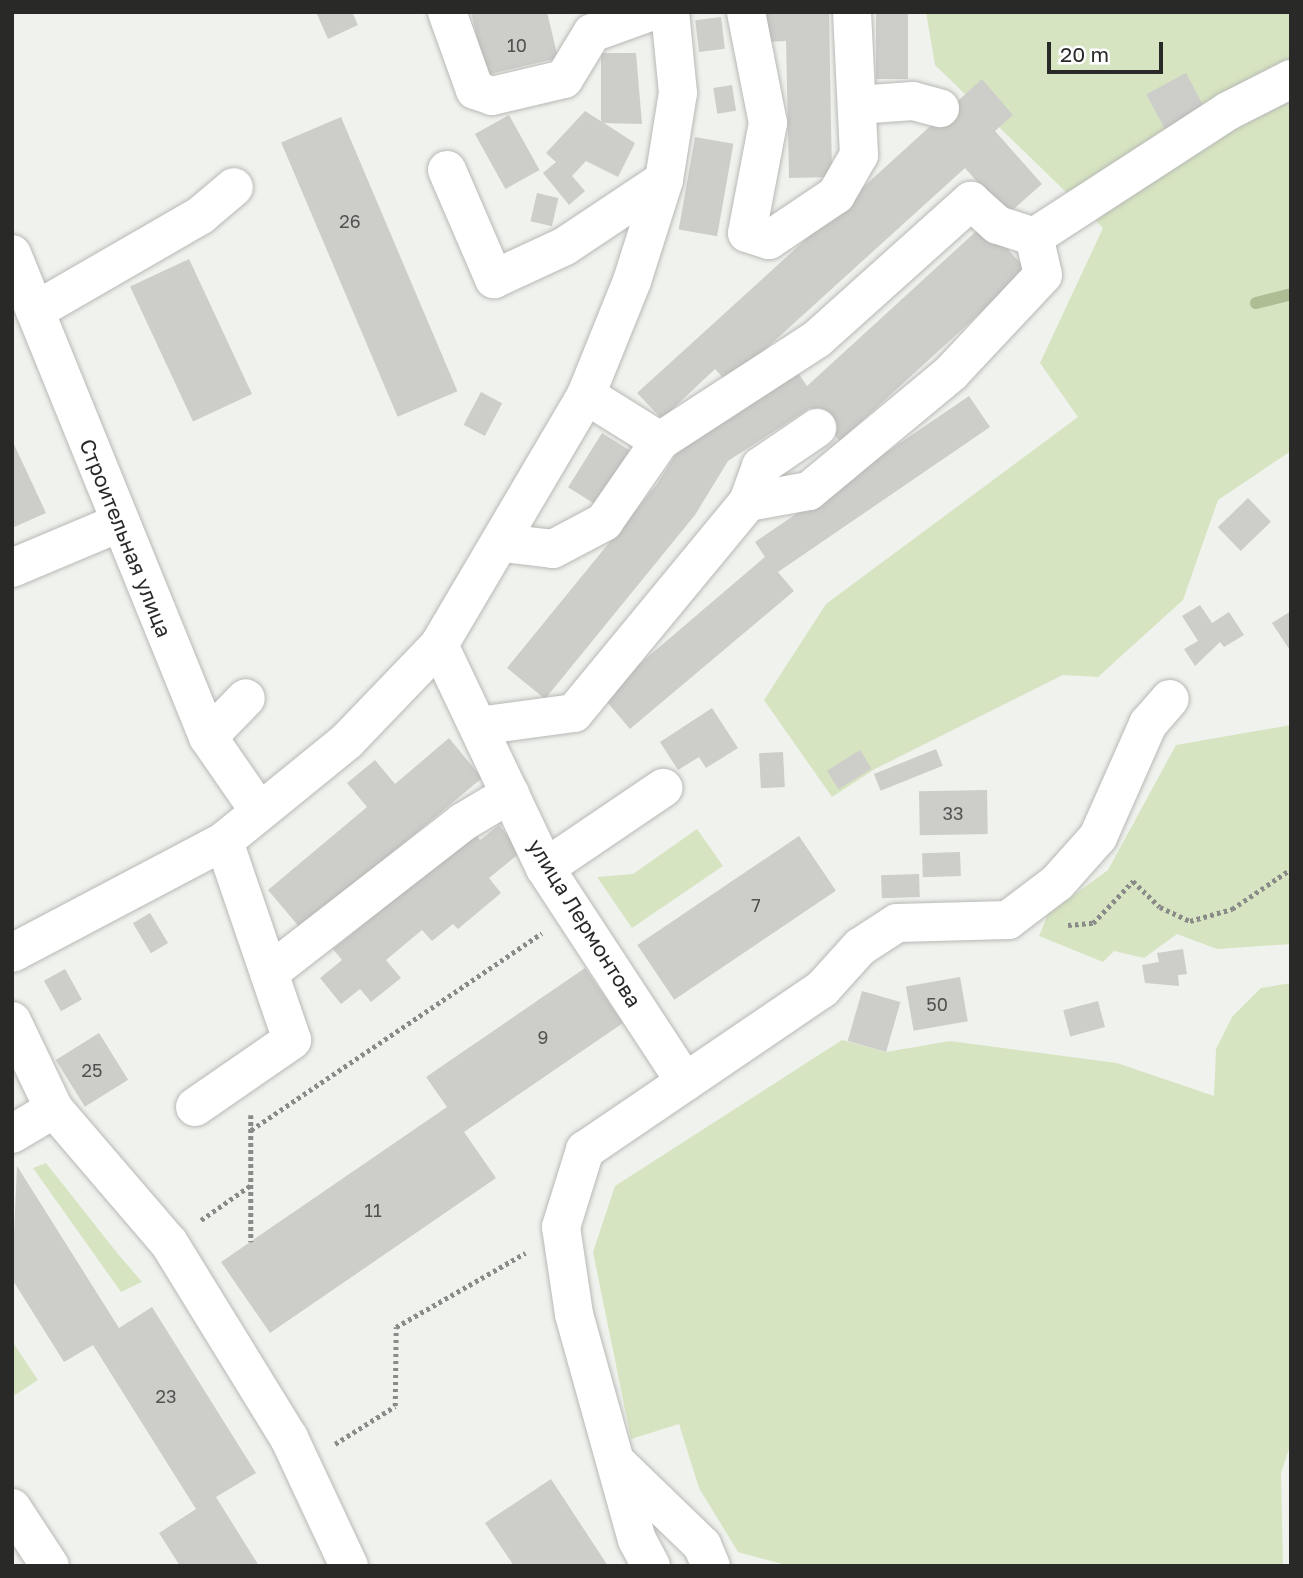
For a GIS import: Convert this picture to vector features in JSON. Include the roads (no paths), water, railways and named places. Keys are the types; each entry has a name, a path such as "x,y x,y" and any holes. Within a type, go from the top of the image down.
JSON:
{"street":[{"path":"447,12 475,90 492,96 564,79 592,33 650,12"},
{"path":"12,953 224,841 347,741 439,645 503,543 586,394 632,281 664,180 678,93 670,12"},
{"path":"746,12 768,123 747,233 769,240 825,202 859,155 852,12"},
{"path":"1034,237 1228,111 1291,79"},
{"path":"857,104 913,101 940,108"},
{"path":"447,170 494,279 565,246 664,180"},
{"path":"35,311 201,215 234,187"},
{"path":"503,543 553,549 604,522 660,441 817,339 971,201 998,225 1034,237"},
{"path":"748,502 809,491 951,373 1043,275 1034,237"},
{"name":"Строительная улица","path":"12,254 208,737 260,811"},
{"path":"586,394 660,441"},
{"path":"478,726 574,713 748,502 761,466 817,428"},
{"path":"12,568 119,523"},
{"name":"улица Лермонтова","path":"439,645 545,868 685,1082"},
{"path":"208,737 246,698"},
{"path":"651,1566 614,1461 575,1314 561,1227 585,1150 822,989 860,947 897,923 1008,920 1057,883 1098,837 1148,724 1170,699"},
{"path":"545,868 663,788"},
{"path":"270,973 463,822 510,794"},
{"path":"195,1107 292,1040 224,841"},
{"path":"12,1021 54,1109 169,1243 289,1438 349,1566"},
{"path":"12,1134 54,1109"},
{"path":"614,1461 702,1545 711,1566"},
{"path":"12,1507 50,1566"}],"waterway":[{"path":"1256,303 1291,294"}]}
